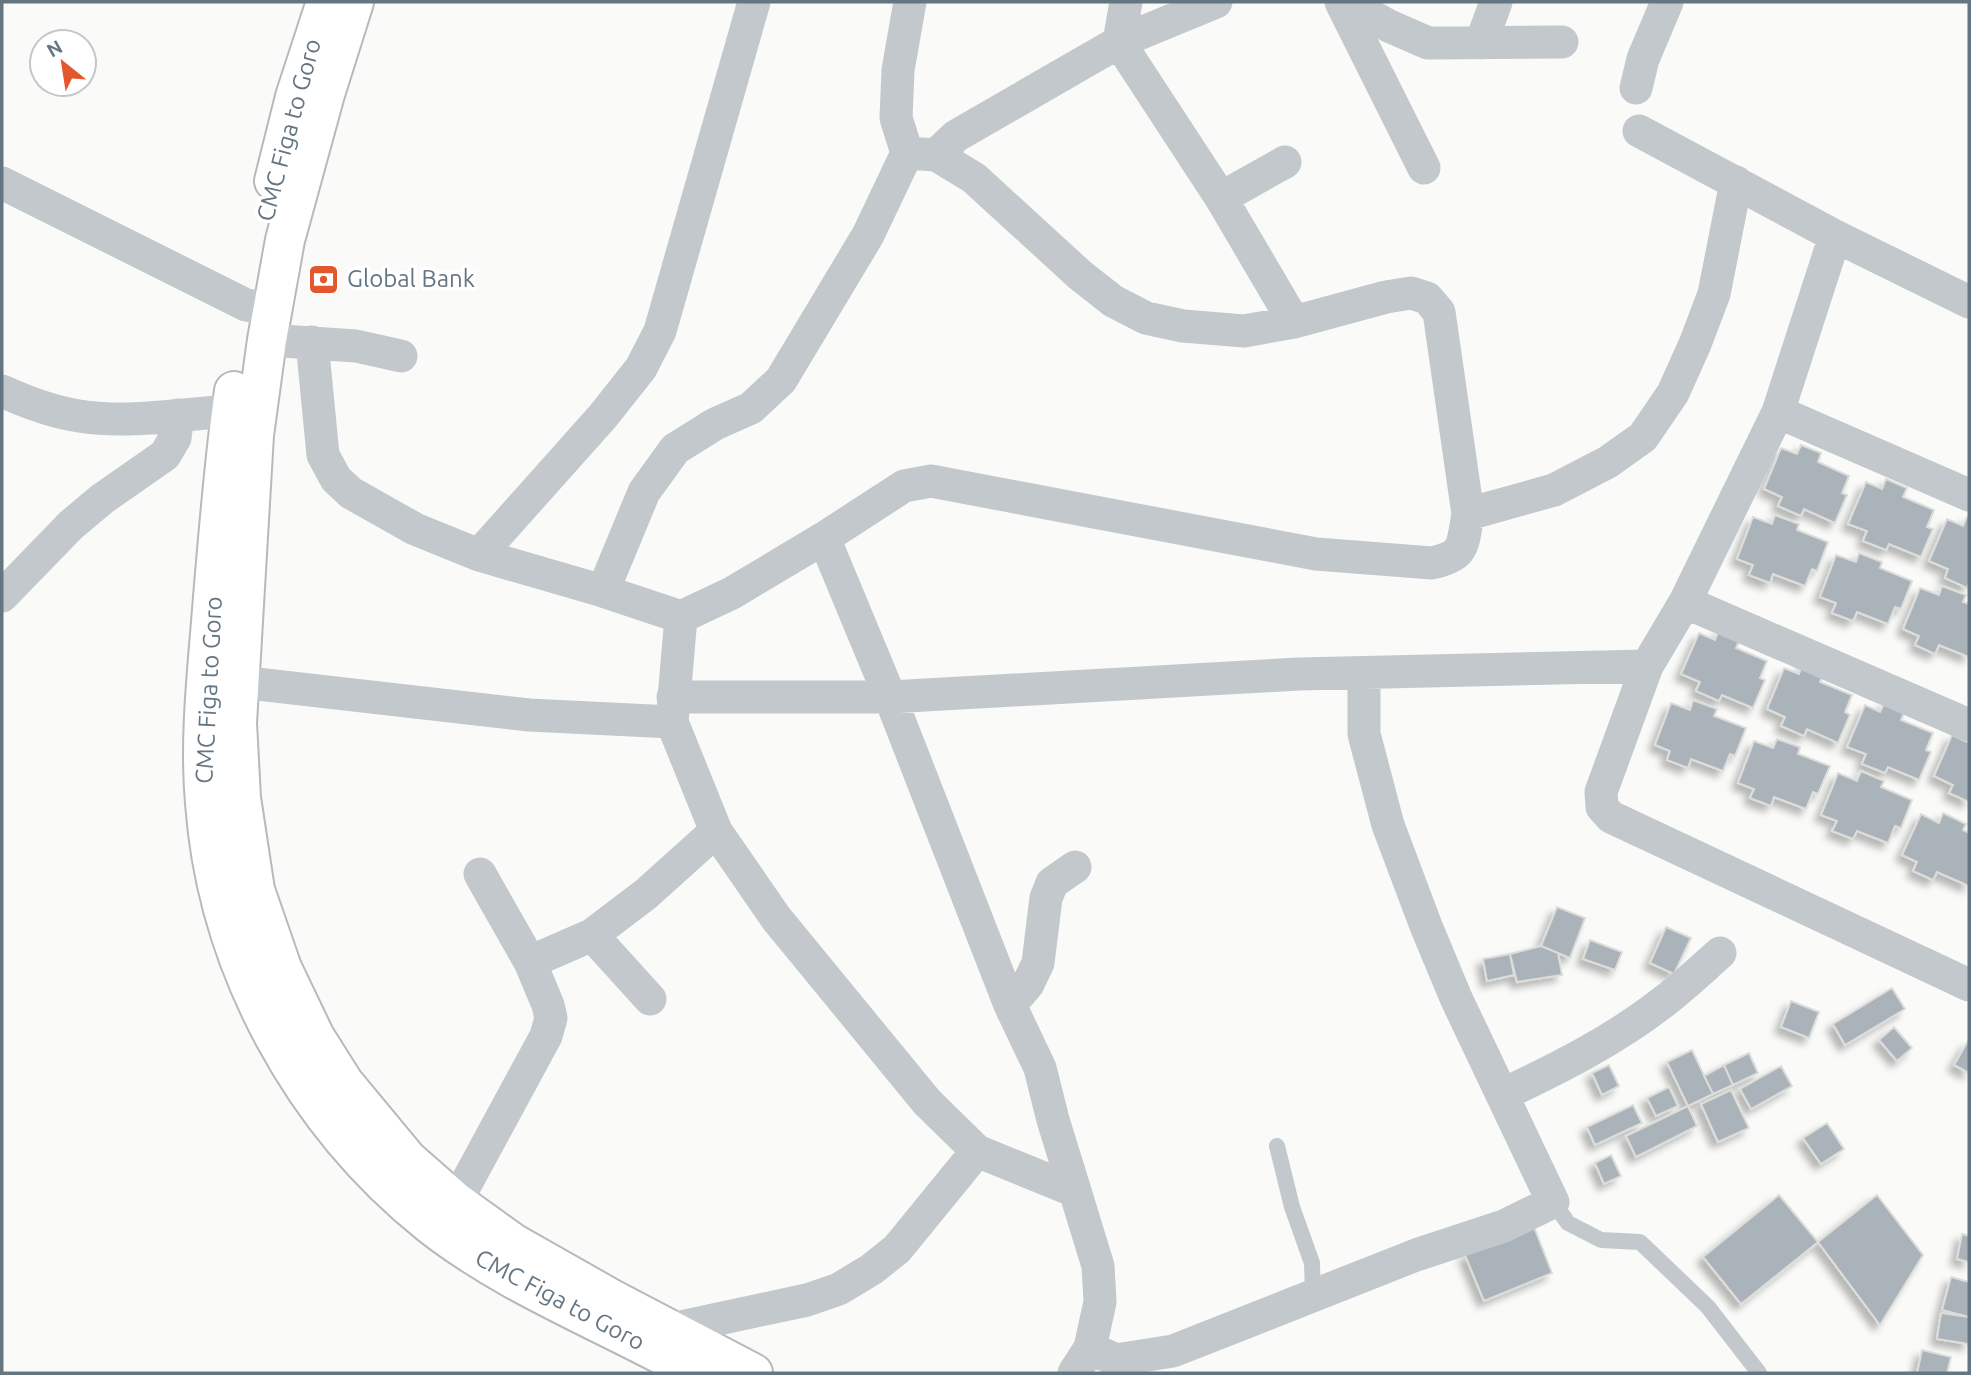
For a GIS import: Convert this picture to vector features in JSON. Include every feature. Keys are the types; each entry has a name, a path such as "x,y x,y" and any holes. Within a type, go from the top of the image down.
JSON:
{"main road":[{"name":"CMC Figa to Goro","path":"326,2 295,97 257,250 262,318 243,423 224,463 203,741 205,804 213,870 230,939 260,1010 291,1067 334,1129 378,1178 432,1226 494,1269 696,1373"},
{"path":"262,318 324,94 354,2"},
{"path":"243,423 237,723 241,798 255,890 282,968 315,1037 344,1083 407,1159 456,1202 513,1242 753,1373"}],"street":[{"path":"479,555 603,416 641,368 660,331 754,2"},
{"path":"312,342 323,455 336,479 351,493 415,529 479,555 681,617 732,593 904,486 931,481 1316,554 1432,563 1449,559 1458,553 1463,543 1468,514 1440,312 1427,298 1411,293 1386,297 1294,322 1244,331 1218,331 1146,318 1113,301 1080,275 974,178 922,154 896,118 898,69 910,2"},
{"path":"1126,2 1119,42 1221,198 1294,322"},
{"path":"603,591 644,492 676,449 715,424 751,408 781,380 868,235 922,154 1119,42 1216,2"},
{"path":"1341,2 1424,168"},
{"path":"1346,2 1389,26 1428,43 1562,42"},
{"path":"1480,43 1496,2"},
{"path":"1636,88 1643,59 1667,2"},
{"path":"1639,131 1835,236 1969,302"},
{"path":"1221,198 1285,162"},
{"path":"1468,514 1554,490 1608,462 1643,438 1673,393 1700,332 1713,293 1736,182"},
{"path":"2,183 312,342 356,346 401,356"},
{"path":"1835,236 1777,412 1685,602 1647,666 1601,792 1602,807 1611,817 1969,985"},
{"path":"2,391 32,404 79,416 128,418 178,415 243,423"},
{"path":"1777,412 1969,495"},
{"path":"2,596 71,525 102,499 165,455 175,438 178,415"},
{"path":"824,538 890,697 1010,1006 1040,1069 1098,1266 1100,1302 1082,1360 1116,1360 1174,1351 1416,1255 1504,1226 1553,1202 1441,962 1388,825 1364,734 1364,673"},
{"path":"1685,602 1969,725"},
{"path":"681,617 672,709 716,831 776,918 927,1102 977,1151 1075,1191"},
{"path":"239,682 529,715 1299,674 1647,666"},
{"path":"530,962 592,935 646,894 716,831"},
{"path":"1010,1006 1028,984 1038,963 1046,898 1052,883 1075,867"},
{"path":"456,1202 546,1036 551,1018 530,962 480,874"},
{"path":"592,935 650,999"},
{"path":"1502,1094 1610,1039 1666,1000 1720,953"},
{"path":"673,1329 807,1300 839,1289 872,1269 897,1249 977,1151"}],"lane":[{"path":"1277,1146 1292,1207 1312,1263 1313,1295"},
{"path":"1553,1202 1568,1223 1601,1240 1640,1242 1708,1307 1759,1373"}],"building":[{"path":"1801,445 1821,453 1818,462 1849,476 1842,493 1847,495 1835,523 1804,509 1801,516 1778,506 1782,497 1764,489 1781,448 1797,454"},
{"path":"1886,479 1907,488 1903,497 1934,510 1927,527 1933,529 1921,557 1889,544 1886,550 1863,541 1867,531 1848,524 1866,482 1882,489"},
{"path":"1775,515 1799,524 1797,530 1828,542 1817,571 1812,569 1805,586 1773,574 1770,583 1749,575 1753,565 1737,559 1753,517 1772,524"},
{"path":"1967,517 1967,588 1945,578 1948,569 1929,561 1947,519 1963,526"},
{"path":"1859,553 1882,562 1880,568 1912,581 1901,609 1895,607 1888,624 1857,612 1853,621 1832,613 1836,603 1820,597 1836,555 1856,562"},
{"path":"1942,586 1966,595 1963,602 1969,604 1969,657 1939,645 1935,654 1915,645 1919,636 1903,629 1920,588 1939,595"},
{"path":"1719,630 1740,639 1736,648 1767,661 1760,678 1765,680 1753,708 1722,695 1719,701 1696,691 1700,682 1681,674 1699,633 1715,640"},
{"path":"1803,664 1824,673 1820,682 1852,695 1845,712 1850,715 1838,743 1807,729 1804,736 1781,726 1785,717 1767,709 1784,668 1799,674"},
{"path":"1693,700 1717,709 1714,716 1746,728 1735,756 1730,754 1723,771 1691,759 1688,768 1667,760 1670,751 1655,745 1671,703 1690,710"},
{"path":"1885,702 1905,711 1901,720 1933,733 1926,750 1931,752 1919,780 1888,767 1885,773 1862,764 1866,754 1847,747 1865,705 1880,712"},
{"path":"1952,735 1967,742 1969,738 1969,802 1949,793 1953,785 1934,776"},
{"path":"1777,739 1800,747 1798,754 1830,766 1818,794 1813,792 1806,809 1774,797 1771,806 1750,798 1754,789 1738,783 1754,741 1773,748"},
{"path":"1861,771 1884,781 1881,787 1912,800 1901,828 1895,826 1888,843 1857,831 1853,839 1832,831 1837,821 1821,815 1838,773 1857,781"},
{"path":"1943,813 1966,824 1963,830 1969,833 1969,886 1937,872 1933,880 1913,871 1917,862 1902,855 1921,814 1939,823"},
{"path":"1557,907 1585,918 1570,958 1541,946"},
{"path":"1666,927 1691,938 1674,974 1650,963"},
{"path":"1590,940 1622,952 1615,970 1583,959"},
{"path":"1541,946 1558,953 1562,975 1517,982 1510,954"},
{"path":"1510,954 1514,975 1487,981 1483,959"},
{"path":"1892,988 1905,1009 1845,1045 1833,1024"},
{"path":"1791,1001 1819,1012 1809,1038 1781,1027"},
{"path":"1894,1027 1912,1048 1897,1061 1879,1040"},
{"path":"1969,1041 1969,1073 1954,1065"},
{"path":"1692,1050 1713,1094 1688,1106 1667,1062"},
{"path":"1749,1053 1758,1073 1733,1085 1724,1065"},
{"path":"1609,1065 1619,1086 1602,1095 1592,1073"},
{"path":"1724,1065 1733,1085 1713,1094 1704,1076"},
{"path":"1781,1066 1792,1086 1751,1109 1740,1089"},
{"path":"1669,1087 1678,1106 1656,1116 1647,1098"},
{"path":"1731,1090 1749,1128 1718,1142 1701,1104"},
{"path":"1633,1105 1642,1123 1595,1145 1587,1127"},
{"path":"1688,1106 1697,1126 1636,1157 1626,1136"},
{"path":"1827,1123 1844,1149 1821,1164 1803,1138"},
{"path":"1611,1155 1621,1176 1604,1184 1595,1163"},
{"path":"1779,1195 1818,1242 1741,1304 1703,1257"},
{"path":"1877,1195 1923,1255 1880,1325 1818,1242"},
{"path":"1534,1227 1552,1273 1484,1301 1465,1255"},
{"path":"1962,1234 1969,1236 1969,1262 1957,1259"},
{"path":"1951,1277 1969,1282 1969,1317 1942,1310"},
{"path":"1941,1313 1969,1317 1969,1344 1937,1339"},
{"path":"1922,1350 1951,1357 1947,1373 1917,1373"}],"place":[{"name":"Global Bank","path":"324,279"}]}
